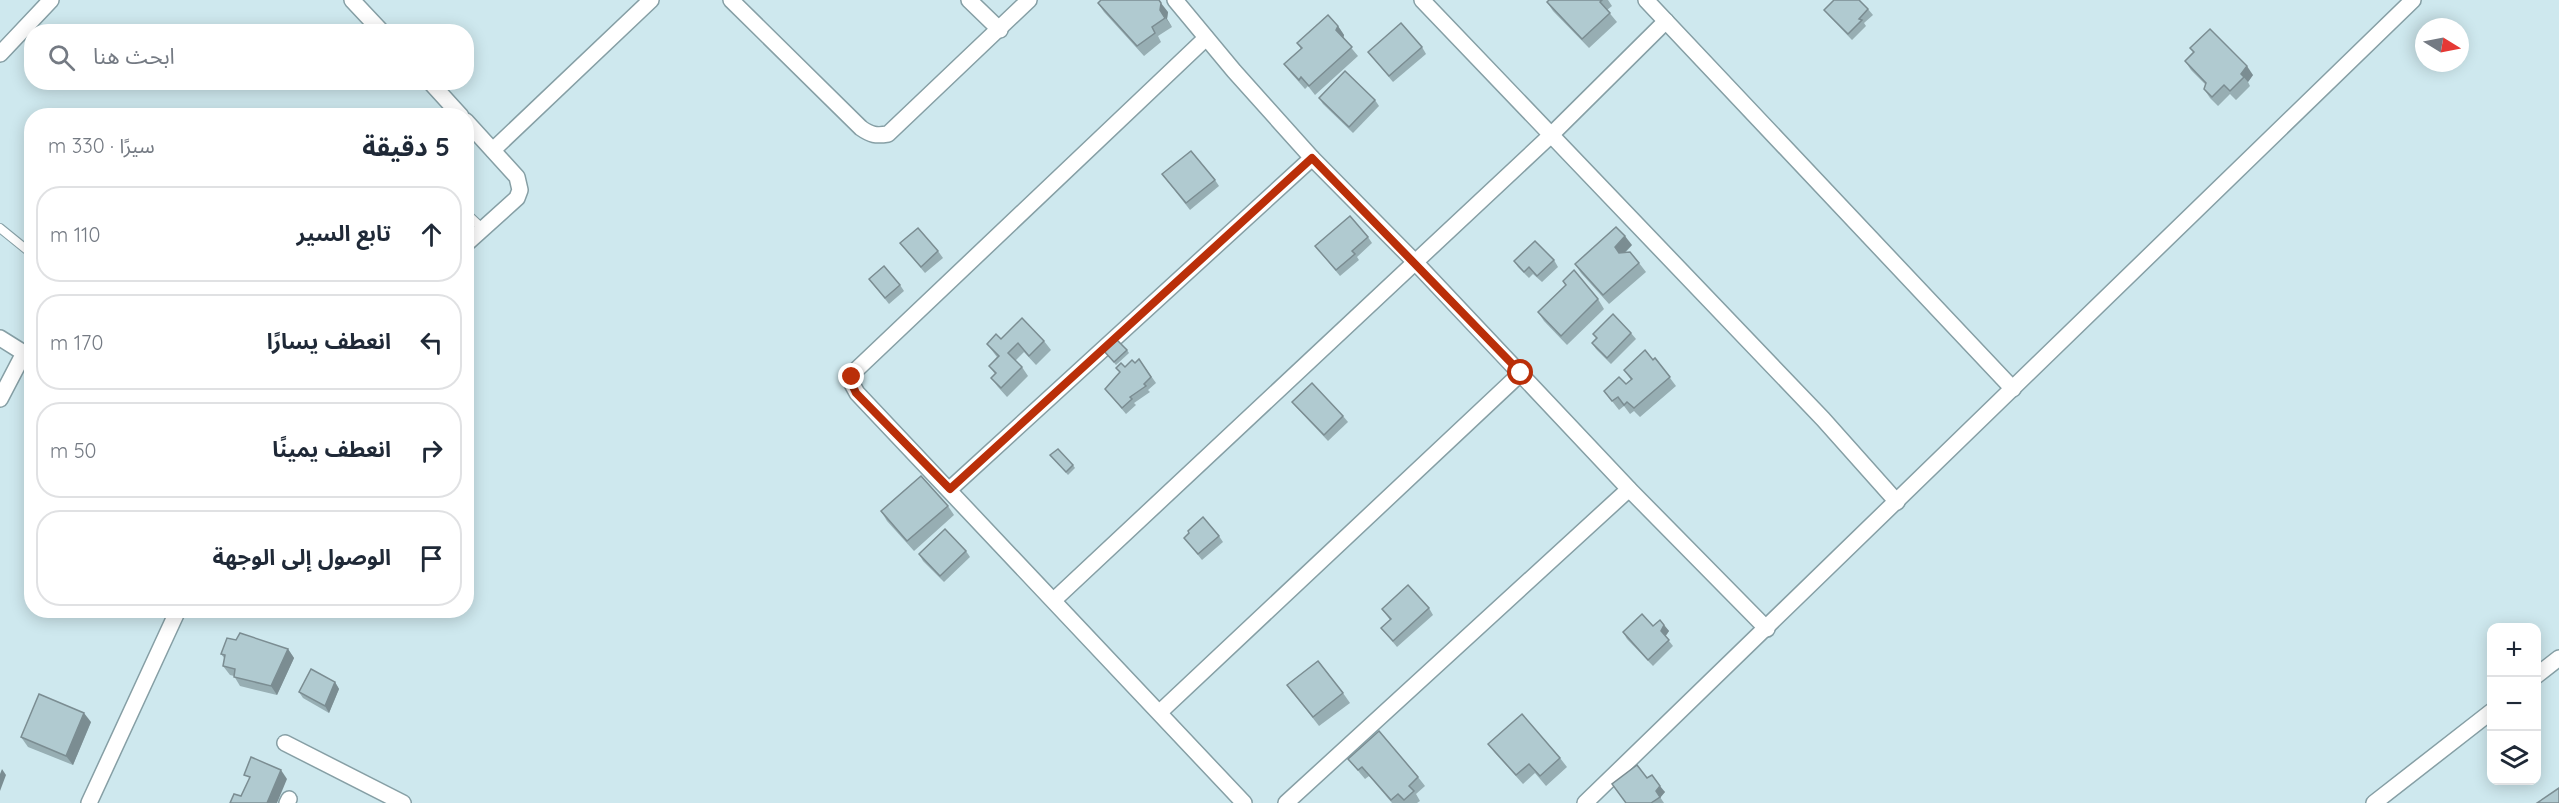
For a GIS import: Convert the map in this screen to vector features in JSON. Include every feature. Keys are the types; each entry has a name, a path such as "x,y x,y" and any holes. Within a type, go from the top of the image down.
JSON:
{"street":[{"path":"28,24 51,0"},
{"path":"352,0 374,24"},
{"path":"493,150 651,0"},
{"path":"730,0 871,135 888,134 1029,0"},
{"path":"969,0 1000,30"},
{"path":"1175,0 1312,158 1415,262 1629,489 1767,629"},
{"path":"1422,0 1823,419 1897,502"},
{"path":"1646,0 2013,388"},
{"path":"1585,803 2413,0"},
{"path":"1054,600 1550,136 1666,21"},
{"path":"0,54 24,29"},
{"path":"1206,38 854,372 851,382 856,393 950,489 1244,803"},
{"path":"437,90 454,108"},
{"path":"474,130 517,177 520,190 517,198 474,237"},
{"path":"950,489 1312,158"},
{"path":"0,338 24,349"},
{"path":"0,399 24,354"},
{"path":"1160,712 1521,373"},
{"path":"1286,803 1629,489"},
{"path":"89,803 174,618"},
{"path":"2541,672 2559,658"},
{"path":"2374,803 2487,715"},
{"path":"285,743 403,803"}],"lane":[{"path":"474,221 483,229"},
{"path":"0,228 24,248"}],"building":[{"path":"1101,0 1159,0 1160,10 1165,18 1152,27 1155,33 1137,46 1098,3"},
{"path":"1549,0 1602,0 1600,2 1610,13 1582,39 1547,2"},
{"path":"1834,0 1859,0 1868,9 1859,19 1862,20 1848,34 1824,10"},
{"path":"1328,15 1338,26 1336,30 1352,47 1309,86 1301,77 1299,80 1284,64 1302,48 1297,43"},
{"path":"1401,23 1422,47 1389,76 1368,52"},
{"path":"2210,29 2247,66 2241,74 2244,77 2230,91 2224,85 2212,97 2204,89 2206,83 2185,61 2194,52 2190,48"},
{"path":"1345,71 1375,100 1349,127 1319,98"},
{"path":"1191,151 1215,180 1186,203 1162,174"},
{"path":"1350,216 1368,237 1352,251 1355,254 1336,270 1315,246"},
{"path":"1616,227 1625,236 1615,247 1619,253 1630,252 1639,263 1603,295 1575,264"},
{"path":"918,228 938,251 921,267 900,243"},
{"path":"1535,241 1554,260 1537,276 1529,267 1524,272 1514,261"},
{"path":"884,266 900,285 885,298 869,279"},
{"path":"1574,270 1598,299 1561,336 1538,312 1566,285 1563,281"},
{"path":"1613,314 1631,333 1607,358 1592,343 1597,338 1593,334"},
{"path":"1022,318 1044,341 1029,356 1018,343 1008,353 1022,367 1001,388 991,378 996,373 989,366 999,356 987,344 996,334 1001,339"},
{"path":"1117,340 1127,350 1114,362 1104,351"},
{"path":"1645,350 1653,360 1655,358 1670,377 1634,408 1627,402 1624,405 1618,397 1612,401 1604,391 1619,377 1626,384 1632,379 1624,370"},
{"path":"1139,359 1151,377 1144,384 1146,386 1130,397 1132,399 1122,408 1105,389 1120,372 1116,368 1121,363 1125,367 1132,360 1135,363"},
{"path":"1312,383 1343,416 1324,435 1292,402"},
{"path":"1058,449 1073,465 1066,472 1050,455"},
{"path":"921,476 948,506 907,541 881,511"},
{"path":"1203,517 1219,536 1198,554 1184,538"},
{"path":"945,529 966,551 940,576 919,554"},
{"path":"1408,585 1429,608 1393,641 1381,628 1391,619 1382,609"},
{"path":"1642,614 1653,626 1660,620 1664,625 1661,631 1669,640 1648,660 1623,632"},
{"path":"240,633 288,649 271,686 234,677 235,669 223,666 225,655 221,654 227,638 236,640"},
{"path":"1318,661 1343,693 1313,717 1287,685"},
{"path":"311,669 335,682 325,706 299,692"},
{"path":"39,694 84,713 66,756 21,737"},
{"path":"1522,714 1560,758 1540,776 1529,764 1516,775 1488,744"},
{"path":"1379,731 1418,777 1409,786 1414,791 1404,800 1398,794 1391,800 1362,767 1358,770 1348,759"},
{"path":"251,757 281,770 267,803 230,803 234,794 241,796 250,777 244,775"},
{"path":"1637,765 1647,778 1652,775 1660,786 1656,791 1660,797 1651,803 1626,803 1612,784"},
{"path":"2559,788 2559,803 2537,803"}],"route":[{"path":"852,377 851,382 856,393 950,489 1312,158 1521,373"}]}
